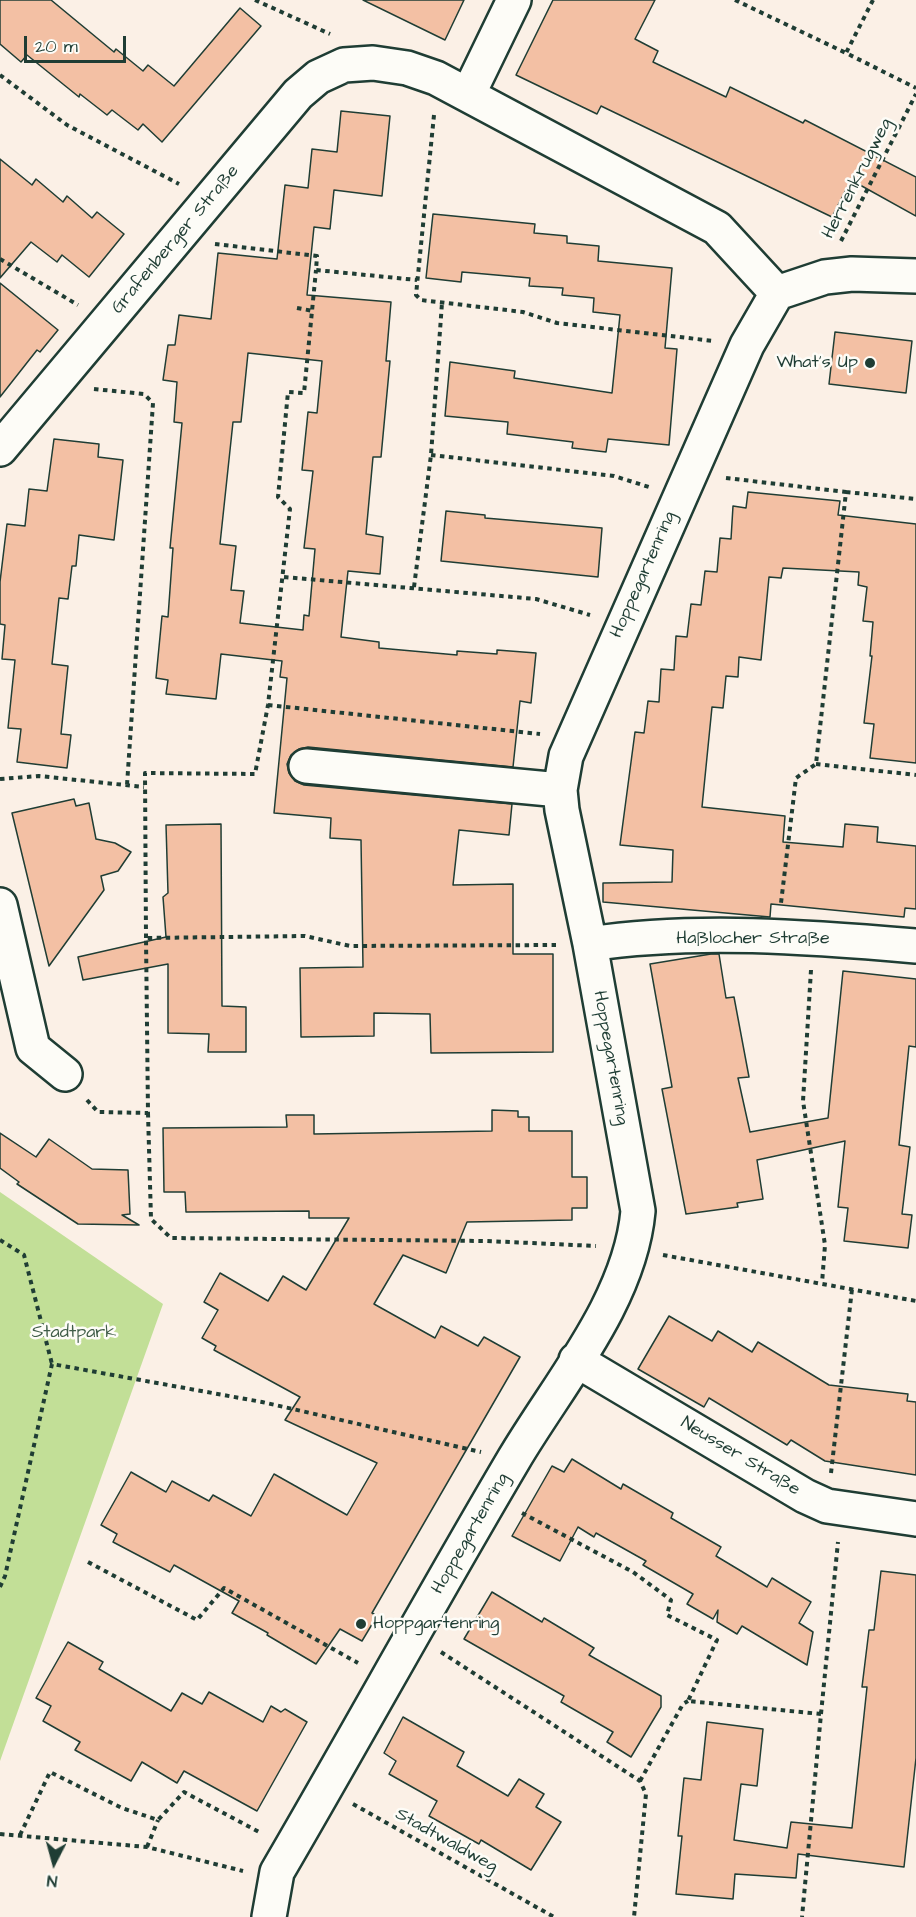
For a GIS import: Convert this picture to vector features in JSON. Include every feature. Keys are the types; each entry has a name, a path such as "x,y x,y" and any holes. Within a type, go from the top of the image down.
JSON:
{"street":[{"path":"468,95 514,0"},
{"name":"Grafenberger Straße","path":"0,449 298,94 318,77 344,65 373,63 407,68 436,78 717,228 777,293"},
{"path":"777,293 825,277 852,274 916,276"},
{"name":"Hoppegartenring","path":"269,1917 284,1860 412,1634 619,1285 632,1250 638,1211 560,790 566,756 622,626 747,345 777,293"},
{"path":"306,766 560,790"},
{"path":"0,905 33,1048 65,1074"},
{"name":"Haßlocher Straße","path":"590,944 623,939 777,936 916,946"},
{"name":"Neusser Straße","path":"576,1360 784,1484 835,1508 916,1518"}],"path":[{"path":"255,0 340,38 373,63"},
{"path":"735,0 916,88"},
{"path":"846,53 873,0"},
{"path":"0,75 67,125 170,177 206,204"},
{"path":"436,78 417,280 416,295 421,300 523,312 557,323 747,345"},
{"name":"Herrenkrugweg","path":"825,277 848,225 916,94"},
{"path":"176,240 317,256 304,393 288,392 278,497 290,509 268,705 255,774 144,773 148,1113 152,1219 171,1238 487,1241 632,1250 916,1301"},
{"path":"0,260 107,322"},
{"path":"316,270 417,280"},
{"path":"414,587 431,455 442,303"},
{"path":"297,308 313,311"},
{"path":"56,381 91,389 144,394 153,403 128,785"},
{"path":"431,455 684,485 846,492 916,499"},
{"path":"816,764 846,492"},
{"path":"284,577 536,599 622,626"},
{"path":"268,705 525,731 573,740"},
{"path":"777,936 796,778 816,764 916,775"},
{"path":"0,779 39,776 144,787"},
{"path":"146,938 305,936 350,946 590,944"},
{"path":"813,937 803,1101 825,1245 822,1283"},
{"path":"65,1074 98,1112 148,1113"},
{"path":"0,1240 24,1255 52,1364 5,1576 0,1587"},
{"path":"802,1917 821,1714 852,1289"},
{"path":"52,1364 262,1402 514,1460"},
{"path":"493,1498 633,1572 671,1600 667,1615 717,1640 688,1701 683,1704 640,1781"},
{"path":"88,1562 197,1620 224,1588 388,1679"},
{"path":"412,1634 640,1781 646,1794 634,1917"},
{"path":"688,1701 821,1714"},
{"path":"20,1835 50,1772 122,1808 158,1820"},
{"name":"Stadtwaldweg","path":"325,1789 554,1917"},
{"path":"147,1847 158,1820 184,1792 284,1860"},
{"path":"0,1834 147,1847 245,1872 284,1860"}],"green space":[{"name":"Stadtpark","path":"0,1192 163,1304 0,1761"}],"building":[{"path":"0,0 51,0 114,52 116,49 143,71 148,65 174,86 240,8 261,26 162,142 143,124 138,130 112,110 107,115 80,94 79,97 27,55 21,62 0,44"},
{"path":"363,0 464,0 445,40"},
{"path":"553,0 655,0 635,39 658,51 653,62 726,97 730,87 803,123 805,120 916,177 916,216 851,180 832,217 601,106 597,114 516,75"},
{"path":"341,111 390,116 382,196 334,190 330,229 314,227 307,295 391,302 386,361 390,361 381,457 373,457 366,534 383,537 380,574 348,571 341,637 379,642 379,648 457,655 457,651 497,654 497,650 536,653 531,703 520,701 513,767 308,747 299,749 291,755 287,764 289,773 295,781 304,785 512,804 509,835 459,830 453,885 513,884 513,954 553,954 553,1052 431,1053 430,1014 374,1013 374,1036 301,1037 300,968 363,967 361,840 330,838 331,818 274,813 287,678 280,677 282,661 221,654 216,699 166,694 168,680 156,678 162,616 168,617 173,548 170,548 182,423 174,422 177,382 163,380 168,345 175,345 179,315 211,319 218,253 277,259 285,185 308,188 312,149 337,152","holes":["248,353 322,361 317,413 308,412 302,470 313,471 304,548 315,549 309,616 304,615 303,630 240,623 244,591 231,590 236,546 220,544 233,422 241,422"]},
{"path":"0,159 32,185 36,179 63,202 67,196 92,218 97,212 124,234 89,277 62,255 57,262 31,242 0,278"},
{"path":"433,214 535,224 534,233 567,236 567,243 599,246 598,261 672,268 665,348 677,349 669,445 608,439 606,452 572,448 573,442 507,434 508,422 445,416 450,362 515,371 514,378 612,393 620,315 593,312 594,298 562,295 563,288 529,286 530,278 462,272 461,282 426,278"},
{"path":"0,283 58,330 40,352 37,350 0,397"},
{"name":"What's Up","path":"835,332 912,341 906,393 829,384"},
{"path":"54,439 99,444 98,457 123,460 114,540 79,535 76,566 72,566 68,599 59,598 52,664 68,666 61,734 71,735 67,768 17,762 21,729 8,728 15,660 2,659 5,625 0,624 0,582 7,524 25,526 29,489 47,491"},
{"path":"748,492 840,501 838,515 916,524 916,763 870,758 874,724 864,723 872,656 870,656 873,622 863,621 867,587 858,585 859,572 783,568 781,578 769,577 761,660 739,657 738,677 726,676 723,708 712,707 702,807 785,816 783,842 843,847 845,824 878,827 877,842 916,846 916,909 905,908 904,917 771,904 770,917 603,902 603,883 672,882 673,850 620,845 635,732 644,733 648,701 659,702 661,669 674,670 676,636 687,637 691,604 701,605 705,571 717,572 720,538 731,539 733,506 746,508"},
{"path":"446,511 485,515 485,518 602,528 598,577 441,561"},
{"path":"74,799 76,806 89,803 96,839 115,843 131,852 118,871 101,876 104,890 49,966 12,813"},
{"path":"221,824 222,1006 246,1007 246,1052 208,1052 209,1034 168,1033 168,964 83,980 78,957 166,937 163,897 168,893 166,825"},
{"path":"719,954 726,998 734,997 749,1077 738,1078 750,1132 828,1118 843,971 916,979 916,1047 909,1046 899,1145 910,1147 902,1214 912,1215 908,1248 844,1241 848,1208 838,1207 845,1141 757,1160 763,1199 737,1203 738,1207 686,1214 662,1089 672,1087 650,964"},
{"path":"492,1110 518,1111 518,1117 529,1117 529,1131 572,1131 572,1177 587,1177 587,1208 572,1208 572,1220 467,1222 446,1273 403,1255 374,1304 435,1338 441,1326 478,1346 484,1337 520,1357 372,1613 377,1616 362,1641 340,1629 316,1664 232,1613 239,1601 174,1565 170,1572 113,1542 117,1534 101,1525 131,1472 166,1492 172,1481 209,1501 213,1495 251,1516 274,1474 347,1515 377,1463 285,1420 300,1397 214,1350 216,1346 202,1338 218,1310 204,1302 220,1273 268,1301 283,1276 306,1290 349,1218 309,1218 309,1211 186,1212 185,1192 164,1192 163,1128 287,1127 286,1115 314,1115 314,1134 492,1131"},
{"path":"0,1133 36,1157 49,1139 92,1169 128,1170 130,1214 122,1215 139,1225 78,1224 17,1184 19,1182 0,1168"},
{"path":"669,1316 712,1341 718,1331 752,1352 758,1342 829,1385 908,1394 907,1401 916,1402 916,1475 825,1461 791,1440 787,1445 709,1398 704,1407 638,1369"},
{"path":"572,1459 621,1489 623,1484 673,1513 671,1518 721,1547 716,1556 767,1587 772,1578 811,1602 799,1623 813,1632 807,1665 742,1626 737,1634 717,1622 718,1610 713,1619 687,1604 693,1594 643,1565 646,1561 596,1533 594,1537 578,1527 560,1561 512,1536 552,1466 564,1472"},
{"path":"881,1571 916,1575 916,1758 904,1867 798,1854 796,1878 735,1874 733,1899 676,1894 682,1836 678,1836 684,1778 701,1780 707,1722 763,1729 757,1786 741,1784 734,1840 787,1848 791,1822 852,1828 867,1687 862,1687 869,1630 874,1630"},
{"path":"492,1592 542,1622 544,1618 594,1648 589,1655 661,1696 661,1707 631,1757 607,1742 613,1732 561,1702 564,1696 464,1639"},
{"path":"68,1642 103,1662 99,1669 171,1711 182,1693 202,1704 209,1692 263,1722 271,1706 281,1712 285,1709 307,1722 257,1811 184,1771 177,1783 142,1762 131,1781 75,1750 80,1742 43,1721 51,1706 36,1698"},
{"path":"403,1717 464,1752 457,1766 508,1796 519,1779 544,1794 536,1807 561,1822 531,1870 481,1840 479,1844 429,1816 437,1801 389,1774 396,1761 384,1753"}],"place":[{"name":"What's Up","path":"870,363"},
{"name":"Hoppgartenring","path":"361,1624"}]}
